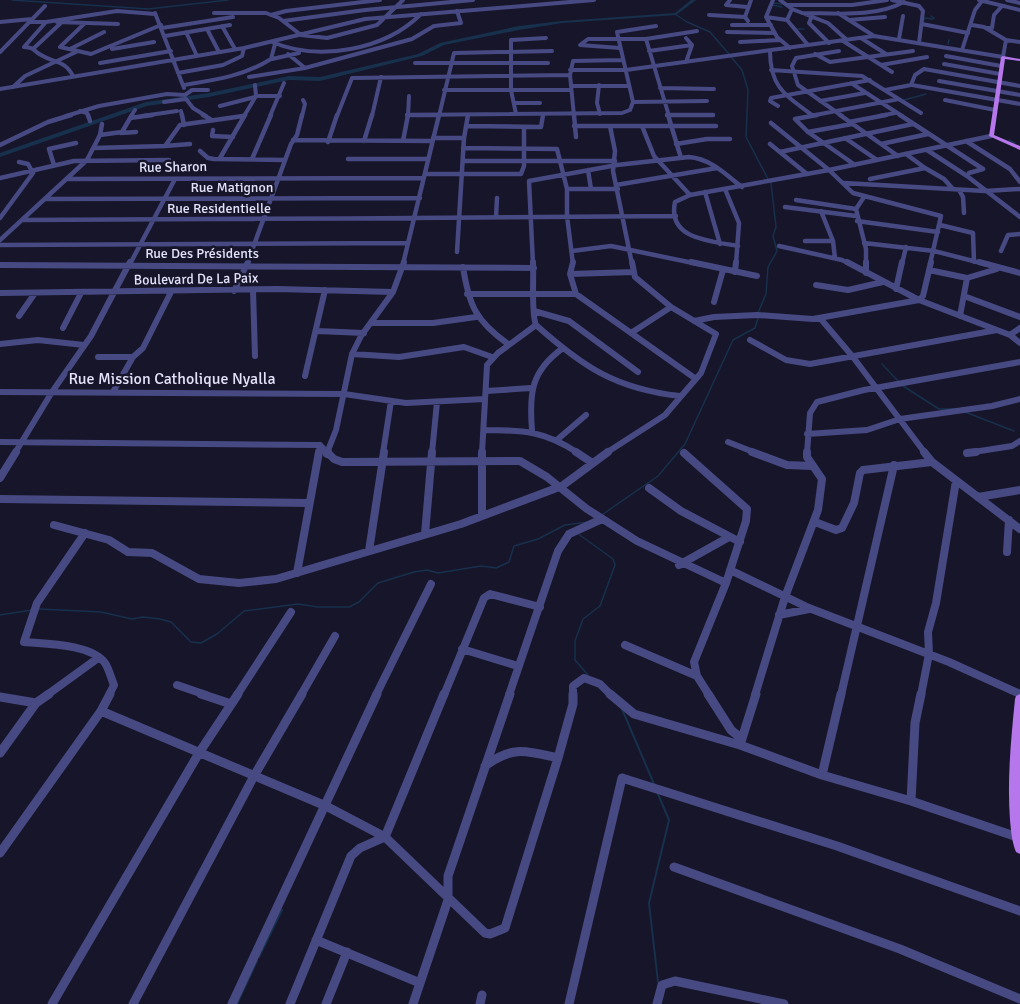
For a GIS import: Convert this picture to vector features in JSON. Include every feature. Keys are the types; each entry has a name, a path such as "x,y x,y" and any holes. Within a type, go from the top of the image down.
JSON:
{"main road":[{"path":"1020,60 1004,57 991,136 1020,148"},
{"path":"1019,842 1014,817 1014,791 1020,699"}],"street":[{"path":"271,15 286,11 380,0"},
{"path":"214,13 249,11 271,15 302,35 327,38 377,25 403,0"},
{"path":"283,21 426,2 474,0 480,10"},
{"path":"0,89 274,43 354,21 594,0"},
{"path":"730,0 726,5 747,7"},
{"path":"745,17 751,0"},
{"path":"766,17 773,0"},
{"path":"780,0 792,9 825,21 845,40 892,72"},
{"path":"821,0 874,36"},
{"path":"838,0 852,5"},
{"path":"788,5 852,5 886,0"},
{"path":"892,0 921,8 923,11 919,43"},
{"path":"962,50 980,0 1020,10"},
{"path":"1007,0 1020,3"},
{"path":"802,13 837,13 895,8 901,1"},
{"path":"1,50 45,6"},
{"path":"972,25 992,28 994,15 1002,6"},
{"path":"787,20 792,9"},
{"path":"72,76 69,66 40,55 34,48 24,46 46,22 117,10 155,13 184,85 185,95"},
{"path":"249,77 305,68 412,39 435,26 461,23 457,11"},
{"path":"184,85 255,70 272,59 288,54 333,51 399,33 413,24 421,15"},
{"path":"708,15 745,17 752,25"},
{"path":"812,16 809,23 819,35 851,60"},
{"path":"899,39 903,16"},
{"path":"85,23 60,46 88,55 161,27 233,17"},
{"path":"766,17 787,20 808,45"},
{"path":"766,17 780,40 790,48"},
{"path":"825,21 885,17"},
{"path":"0,22 31,20 118,24"},
{"path":"34,48 62,22"},
{"path":"922,24 968,33"},
{"path":"165,36 230,25"},
{"path":"732,25 771,25"},
{"path":"222,26 236,49"},
{"path":"407,115 622,113 632,107 633,102 617,33 656,26"},
{"path":"984,27 1006,40 1020,42"},
{"path":"207,29 219,52"},
{"path":"620,48 580,45 588,39 646,39 697,31"},
{"path":"70,49 104,32"},
{"path":"186,32 198,56"},
{"path":"727,32 775,33"},
{"path":"352,33 365,43"},
{"path":"328,142 351,78 512,76 626,70 874,36 1004,57 1006,40"},
{"path":"516,114 511,90 513,39 546,38"},
{"path":"686,38 692,45"},
{"path":"861,38 886,54"},
{"path":"646,39 681,158"},
{"path":"740,42 780,40"},
{"path":"101,50 154,42"},
{"path":"274,43 307,52"},
{"path":"272,59 274,43"},
{"path":"649,51 692,45"},
{"path":"686,62 692,45"},
{"path":"803,46 829,62 913,51"},
{"path":"178,73 232,62 242,56 244,48"},
{"path":"937,89 948,48"},
{"path":"13,87 25,75 76,51"},
{"path":"100,63 171,51"},
{"path":"327,454 336,430 352,354 393,292 403,266 437,115 455,52 552,51"},
{"path":"770,51 771,70 776,87 812,115"},
{"path":"839,51 796,58 793,62 798,86 898,156"},
{"path":"288,54 305,68"},
{"path":"946,56 1001,66"},
{"path":"881,64 927,57"},
{"path":"126,58 130,67"},
{"path":"576,136 570,72 574,60 622,60"},
{"path":"415,63 548,63"},
{"path":"944,64 1000,74"},
{"path":"771,70 859,75 921,113"},
{"path":"912,85 915,75 922,70 1020,86"},
{"path":"364,141 379,93 381,77"},
{"path":"778,106 770,99 870,81"},
{"path":"939,81 1020,95"},
{"path":"252,159 284,83"},
{"path":"851,83 983,170 969,173"},
{"path":"220,158 255,96 255,85"},
{"path":"599,85 597,95 600,114"},
{"path":"885,90 912,85 1020,104"},
{"path":"444,90 629,86"},
{"path":"660,88 714,89"},
{"path":"0,145 48,122 80,111 156,95 185,95 192,90 208,90"},
{"path":"820,101 865,93"},
{"path":"220,106 255,96 280,96"},
{"path":"403,141 409,96"},
{"path":"164,102 186,99 193,108 210,119"},
{"path":"855,165 808,132 795,119 899,99"},
{"path":"234,291 244,273 285,160 297,135 304,110 303,100"},
{"path":"945,100 995,110"},
{"path":"633,102 707,101"},
{"path":"514,103 540,103"},
{"path":"121,133 135,110"},
{"path":"80,111 87,113 90,121"},
{"path":"130,118 179,111 184,125"},
{"path":"808,132 895,113"},
{"path":"457,252 463,148 468,114"},
{"path":"467,126 542,126 543,114"},
{"path":"667,115 713,116"},
{"path":"165,146 179,126 210,119 243,116"},
{"path":"694,321 742,315 820,318 920,300 923,296 942,217 853,193 829,170 771,123"},
{"path":"0,242 87,160 100,135 102,124"},
{"path":"780,152 913,124"},
{"path":"524,126 525,162"},
{"path":"574,126 716,126"},
{"path":"54,525 109,540 128,552 152,554 192,576 211,582 239,583 267,580 297,573 482,516 561,486 591,462 665,415 696,379 716,334 671,307 638,281 629,250 617,187 610,126"},
{"path":"642,126 644,141 656,161 690,195"},
{"path":"213,130 212,136 233,137"},
{"path":"100,135 136,132"},
{"path":"881,144 928,134"},
{"path":"738,246 689,236 680,228 673,211 675,202 690,195 855,165 991,136"},
{"path":"293,140 328,142 464,138"},
{"path":"676,144 715,138 730,139"},
{"path":"845,138 877,160"},
{"path":"966,141 1010,169 1020,182"},
{"path":"54,165 49,149 76,143"},
{"path":"94,148 190,144"},
{"path":"770,144 807,174"},
{"path":"463,148 556,149 565,174 573,268 570,274 576,294"},
{"path":"927,150 1020,217"},
{"path":"200,151 208,158 285,160"},
{"path":"906,154 944,179 963,197 964,213"},
{"path":"464,161 559,161 614,164 697,157 717,168 742,187"},
{"path":"348,159 428,159"},
{"path":"0,178 87,160 169,160"},
{"path":"0,218 32,178 33,171 25,162 19,162"},
{"name":"Rue Sharon","path":"68,178 175,179 520,174 525,162"},
{"path":"614,164 529,181 535,294 533,318 536,324 563,348 616,382 645,392 680,396"},
{"path":"567,189 617,187 670,175 717,168"},
{"path":"870,178 925,168"},
{"path":"588,170 591,189"},
{"path":"0,478 52,392 84,345 141,245 175,179"},
{"path":"844,183 985,191 1020,189"},
{"path":"725,189 739,223 735,272"},
{"path":"705,192 720,244"},
{"path":"864,197 856,209 864,243 866,273"},
{"name":"Rue Matignon","path":"45,199 420,198"},
{"path":"496,198 496,217"},
{"path":"796,200 856,209"},
{"path":"784,207 821,211 938,232"},
{"path":"821,211 833,241 836,258"},
{"name":"Rue Residentielle","path":"23,220 154,221 676,216"},
{"path":"940,225 973,233 974,262"},
{"path":"1001,251 1008,235 1020,234"},
{"path":"805,241 833,241"},
{"path":"0,242 141,245 408,243"},
{"path":"864,243 934,251 1020,273"},
{"path":"572,250 611,246 757,276"},
{"path":"779,246 836,258 920,300 1010,335 1020,343"},
{"path":"896,289 906,247"},
{"name":"Rue Des Présidents","path":"0,265 534,268"},
{"path":"463,267 468,303 476,317 489,331 508,344"},
{"path":"930,268 967,278 999,269"},
{"path":"714,302 723,270"},
{"path":"570,274 634,272"},
{"path":"960,316 967,278"},
{"path":"816,285 848,290 883,282"},
{"path":"253,290 255,356"},
{"name":"Boulevard De La Paix","path":"0,293 253,290 393,292"},
{"path":"305,376 325,290"},
{"path":"113,392 133,357 143,348 171,292"},
{"path":"19,316 34,293"},
{"path":"63,328 81,293"},
{"path":"467,294 576,294 696,379"},
{"path":"964,296 1020,317"},
{"path":"630,333 671,307"},
{"path":"534,311 569,321 638,372"},
{"path":"372,323 433,323 476,317"},
{"path":"820,318 853,357 932,462 1020,529"},
{"path":"482,516 487,365 492,357 536,324"},
{"path":"1010,335 1020,328"},
{"path":"750,340 795,363 810,364 997,330"},
{"path":"317,331 364,333"},
{"path":"0,344 38,340 84,345"},
{"path":"352,354 399,357 464,347 492,357"},
{"path":"532,430 531,388 544,361 563,348"},
{"path":"98,357 133,357"},
{"path":"741,742 785,597 815,522 823,484 822,478 807,457 807,434 810,413 817,402 876,388 1020,362"},
{"path":"486,391 531,388"},
{"name":"Rue Mission Catholique Nyalla","path":"0,392 344,394 391,401 437,402 485,399"},
{"path":"807,434 867,430 900,419 992,406 1020,399"},
{"path":"369,551 391,401"},
{"path":"425,534 437,402"},
{"path":"558,439 586,415"},
{"path":"484,430 532,430 558,439 591,462"},
{"path":"967,453 1012,446 1020,441"},
{"path":"0,442 320,445"},
{"path":"728,442 788,465 812,466"},
{"path":"320,445 327,454 342,462 519,461 541,472 602,519 679,565 726,583"},
{"path":"297,573 320,445"},
{"path":"684,453 747,509 746,521 726,583 694,662 697,676 741,742"},
{"path":"815,522 836,530 842,528 854,504 860,473 872,468 932,462"},
{"path":"822,775 894,465"},
{"path":"910,801 915,723 929,654 928,632 936,603 956,481"},
{"path":"649,488 664,501 740,542"},
{"path":"978,497 1020,490"},
{"path":"0,500 309,503"},
{"path":"413,1004 448,900 448,876 558,551 566,537 602,519"},
{"path":"1007,552 1009,520"},
{"path":"0,853 101,711 114,685 104,661 98,658 74,648 24,642 37,603 85,533"},
{"path":"679,565 729,537"},
{"path":"730,570 809,609 929,654 1020,694"},
{"path":"232,1004 326,806 368,711 431,584"},
{"path":"290,1004 351,856 360,848 385,837 486,596 490,594 540,607"},
{"path":"779,615 809,609"},
{"path":"52,1004 199,753 291,612"},
{"path":"133,1004 254,776 335,636"},
{"path":"625,645 697,676"},
{"path":"462,649 518,666"},
{"path":"0,753 36,703 98,658"},
{"path":"101,711 326,806 385,837 448,900 485,933 490,934 506,928 573,704 573,686 584,678 602,684 626,710 634,714 741,742 822,775 910,801 1019,842"},
{"path":"177,685 231,704"},
{"path":"0,697 36,703"},
{"path":"485,765 509,750 558,758"},
{"path":"569,1004 622,778 837,846 1020,911"},
{"path":"674,867 900,949 1020,999"},
{"path":"316,939 420,983"},
{"path":"326,1004 347,952"},
{"path":"657,1004 659,989 662,985 675,981 784,1004"}],"waterway":[{"path":"12,0 148,9 228,0"},
{"path":"0,155 146,104 209,95 289,78 320,79 420,55 442,44 519,28 562,22 676,14 694,0"},
{"path":"774,3 782,4"},
{"path":"773,5 782,7"},
{"path":"675,14 710,32 729,54"},
{"path":"924,20 924,18 933,19"},
{"path":"796,29 804,29"},
{"path":"948,44 949,40"},
{"path":"732,58 742,70 748,90 746,137 768,179"},
{"path":"904,100 926,94"},
{"path":"1009,140 1015,143"},
{"path":"758,313 766,294 768,267 777,251 773,236 776,227 771,183"},
{"path":"603,514 658,476 685,444 733,340 755,328 758,318"},
{"path":"882,364 898,381"},
{"path":"903,386 939,409 955,409"},
{"path":"965,412 1014,431"},
{"path":"39,609 101,612 132,619 143,617 160,619 171,622 191,642 201,643 217,634 244,611 298,604 318,607 349,607 359,602 378,583 427,570 438,573 481,566 496,568 509,562 514,546 538,539 565,525 588,522"},
{"path":"577,533 613,559 615,565 600,606 583,619 575,641 575,660 588,675"},
{"path":"0,615 32,610"},
{"path":"622,709 654,784"},
{"path":"658,794 669,820 649,903 658,982"},
{"path":"259,957 282,910"},
{"path":"237,1004 257,961"}]}
